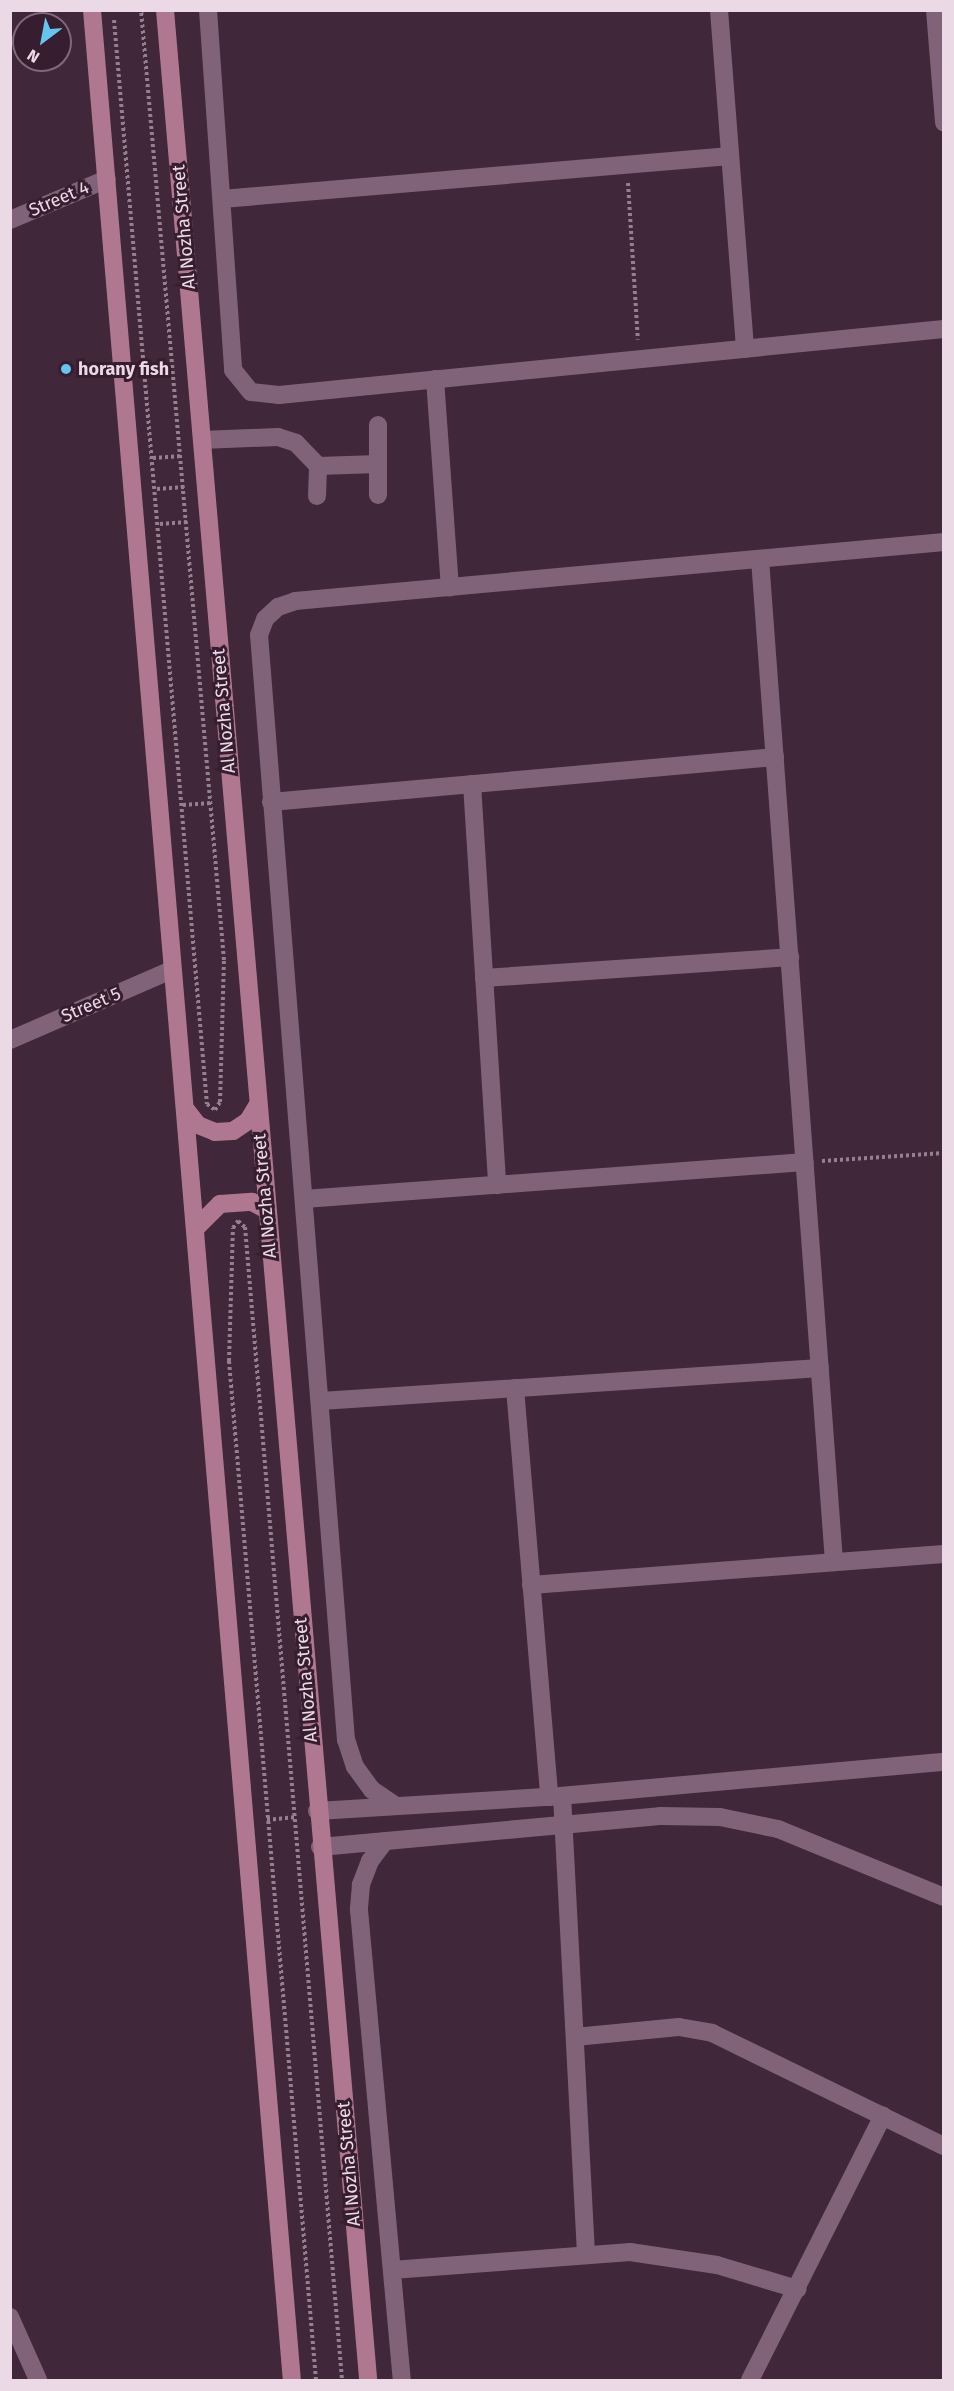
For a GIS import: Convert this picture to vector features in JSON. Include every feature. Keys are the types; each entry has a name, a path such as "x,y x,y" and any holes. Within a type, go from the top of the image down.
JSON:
{"main road":[{"path":"92,10 161,806 172,970 187,1111 248,1822 292,2380"},
{"name":"Al Nozha Street","path":"165,10 317,1813 368,2380"},
{"path":"187,1111 198,1125 215,1132 233,1131 248,1121 257,1106"},
{"path":"197,1227 206,1213 228,1202 252,1202 267,1210"}],"street":[{"path":"208,10 233,370 246,387 265,396 944,329"},
{"path":"719,10 745,349"},
{"path":"935,10 944,123"},
{"path":"222,199 730,156"},
{"name":"Street 4","path":"10,220 107,179"},
{"path":"435,379 450,587"},
{"path":"378,424 378,495"},
{"path":"202,440 287,439 318,466 378,464"},
{"path":"316,496 318,466"},
{"path":"396,1806 372,1790 355,1767 346,1740 259,635 266,619 278,607 295,601 944,542"},
{"path":"760,559 834,1562"},
{"path":"271,802 775,757"},
{"path":"472,784 497,1185"},
{"path":"484,978 790,957"},
{"name":"Street 5","path":"10,1040 172,970"},
{"path":"304,1199 805,1162"},
{"path":"321,1401 820,1368"},
{"path":"515,1388 531,1585 555,1796 563,1825 586,2254"},
{"path":"531,1585 944,1554"},
{"path":"317,1813 555,1796 944,1762"},
{"path":"320,1846 660,1816 720,1817 778,1829 944,1897"},
{"path":"385,1841 370,1861 361,1885 359,1910 402,2380"},
{"path":"574,2037 679,2027 712,2033 944,2146"},
{"path":"750,2380 884,2116"},
{"path":"393,2270 586,2254 674,2256 796,2289"},
{"path":"10,2318 38,2380"}],"path":[{"path":"113,10 157,489 207,1104 214,1110 220,1102 225,996 182,456 141,10"},
{"path":"626,165 639,359"},
{"path":"154,458 182,456"},
{"path":"157,489 184,487"},
{"path":"160,524 187,522"},
{"path":"161,806 233,802"},
{"path":"805,1162 944,1153"},
{"path":"316,2380 229,1361 233,1228 238,1221 245,1227 342,2380"},
{"path":"248,1822 317,1813"}],"place":[{"name":"horany fish","path":"66,369"}]}
